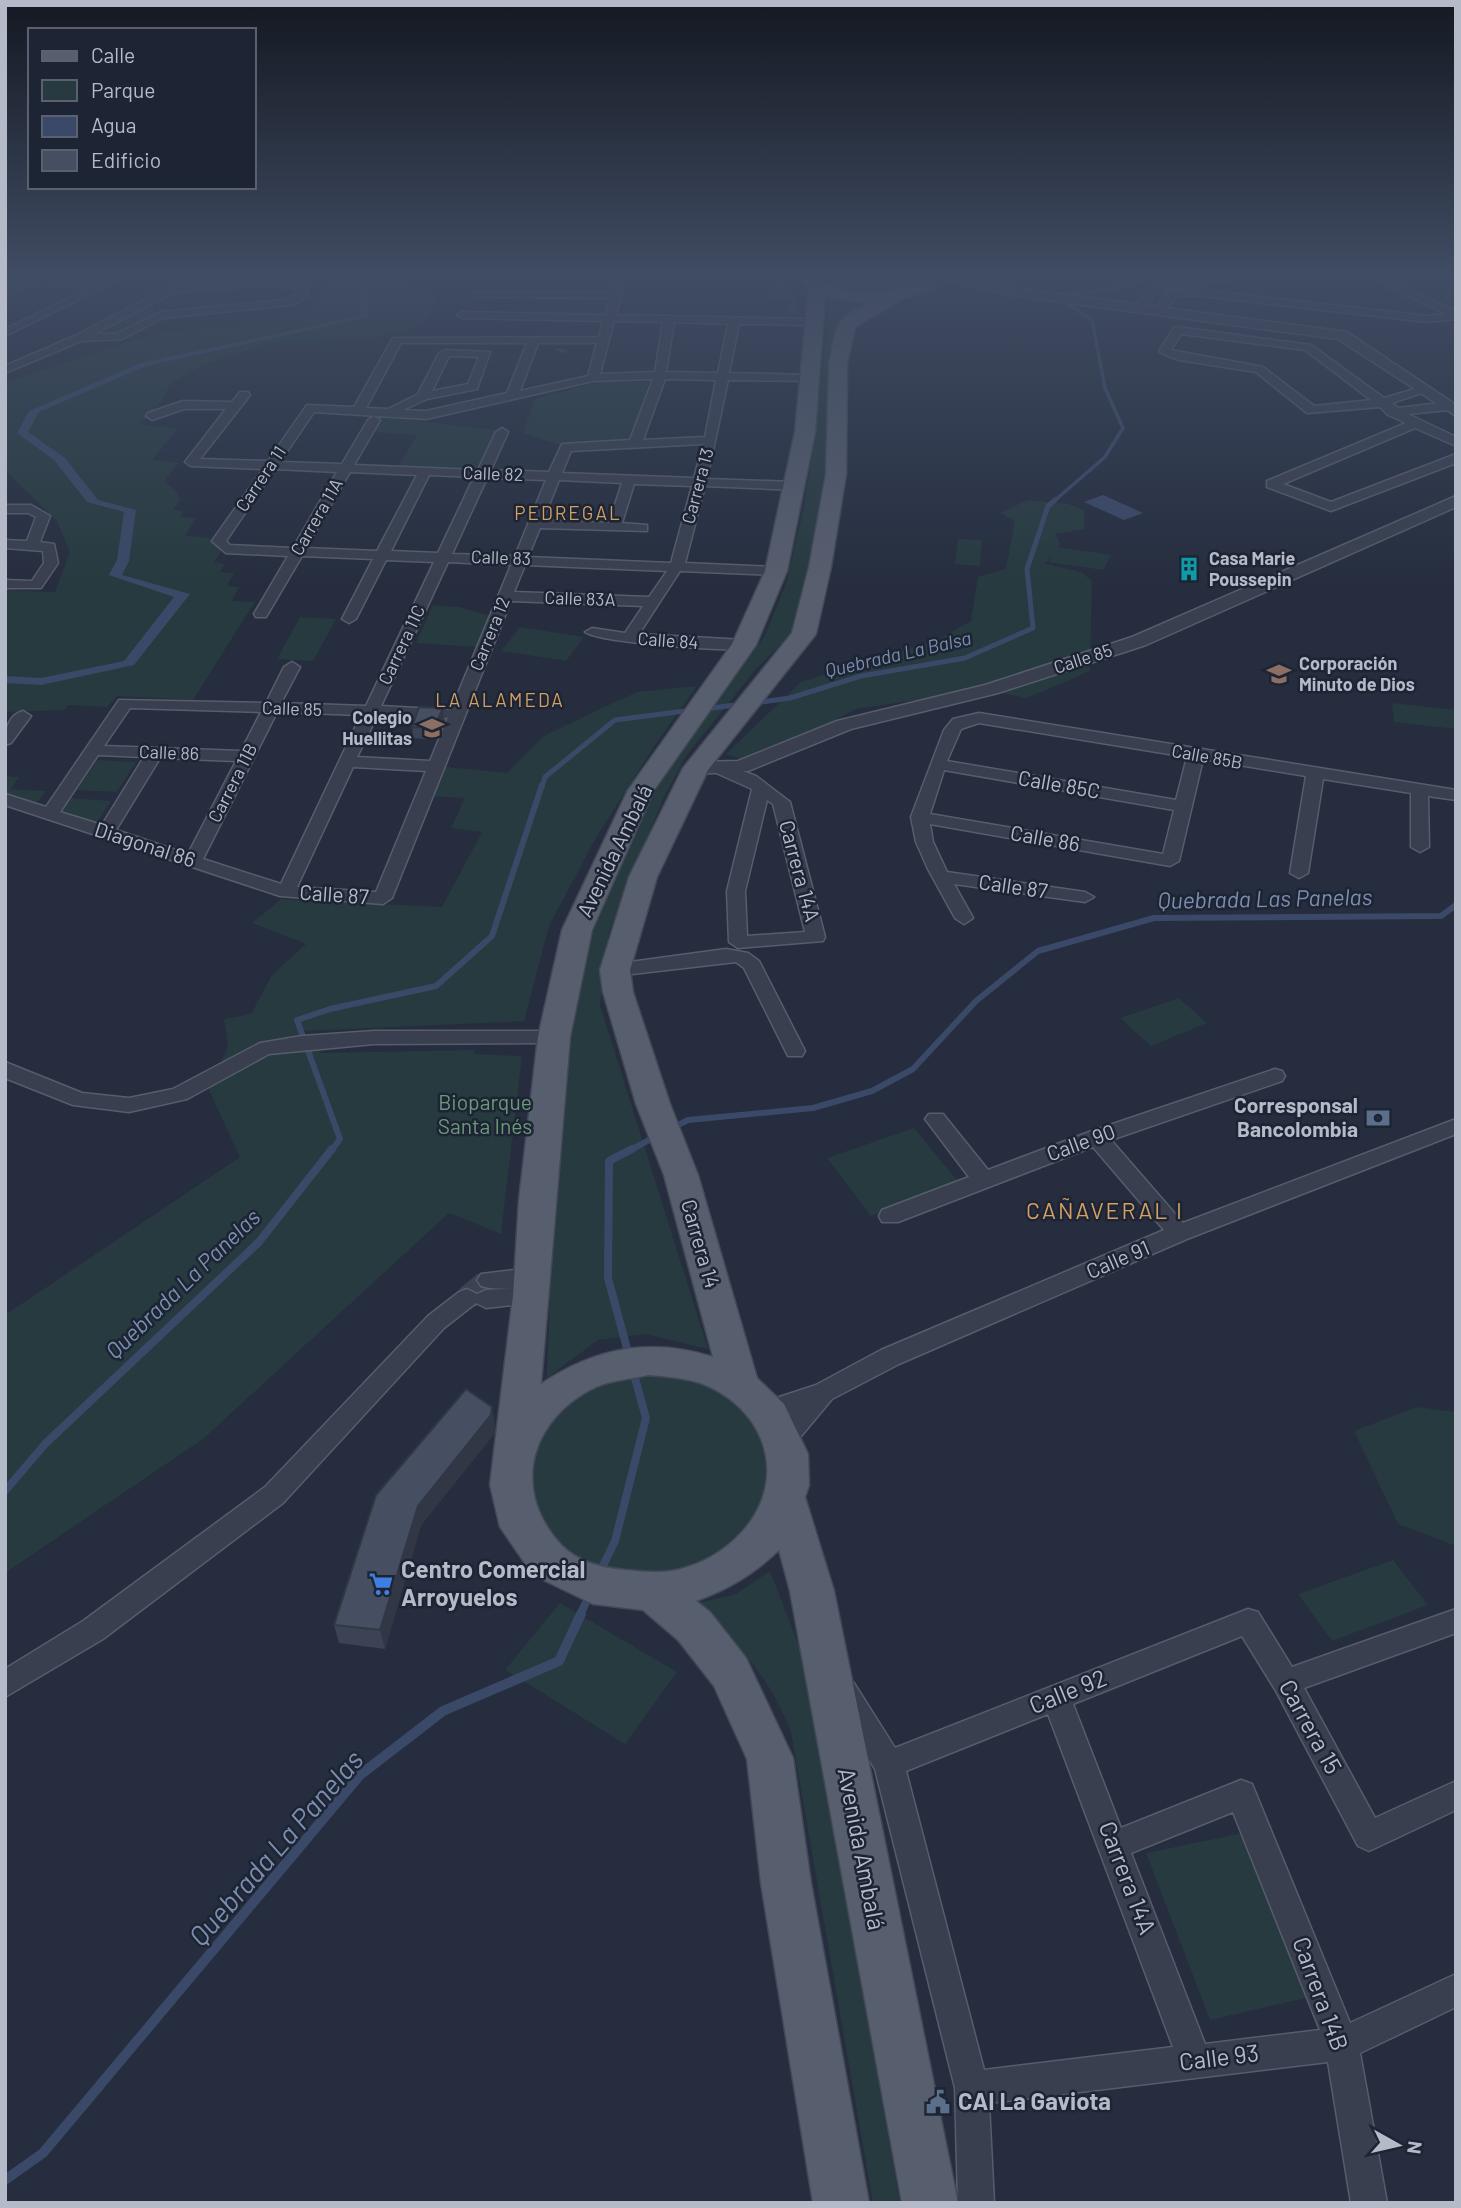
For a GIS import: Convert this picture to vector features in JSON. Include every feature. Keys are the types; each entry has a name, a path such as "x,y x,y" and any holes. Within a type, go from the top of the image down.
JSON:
{"main road":[{"name":"Avenida Ambalá","path":"638,1591 580,1582 546,1559 523,1529 509,1496 508,1472 514,1449 532,1287 554,1037 577,930 641,790 744,645 776,571 795,486 811,381"},
{"name":"Avenida Ambalá","path":"653,1104 618,992 615,970 643,877 708,768 727,730 804,634 820,567 836,474 838,381"},
{"name":"Carrera 14","path":"653,1104 677,1163 763,1412 788,1463 785,1498"},
{"path":"514,1449 532,1416 545,1401 579,1378 621,1362 648,1360 683,1363 722,1376 763,1412"},
{"name":"Avenida Ambalá","path":"785,1498 813,1591 930,2203"},
{"path":"638,1591 680,1588 728,1569 765,1537 785,1498"},
{"path":"638,1591 694,1626 730,1672 769,1758 786,1883 841,2203"}],"street":[{"path":"374,381 359,409 426,415 580,381"},
{"path":"423,397 431,381"},
{"path":"393,411 423,397 473,387 475,381"},
{"path":"512,397 518,381"},
{"path":"636,441 658,381"},
{"name":"Carrera 13","path":"629,638 677,566 710,440 720,381"},
{"path":"1276,381 1308,409 1380,403 1428,393"},
{"path":"1351,381 1392,412 1456,442"},
{"path":"1410,381 1453,405"},
{"path":"1401,398 1420,409"},
{"name":"Calle 82","path":"152,416 183,405 240,400 191,462 795,486"},
{"path":"1392,412 1453,405"},
{"name":"Carrera 11","path":"226,550 219,541 311,408 359,409"},
{"name":"Carrera 11A","path":"261,614 374,420"},
{"path":"1413,424 1272,484 1328,508 1456,458"},
{"name":"Carrera 11C","path":"286,892 502,432"},
{"name":"Carrera 12","path":"383,898 566,447 710,440"},
{"path":"349,620 425,471"},
{"path":"614,527 629,480"},
{"name":"Calle 85","path":"708,768 741,767 832,729 992,689 1139,642 1456,501"},
{"path":"5,509 39,512 43,516 32,545"},
{"path":"535,524 642,528"},
{"path":"5,544 49,547 51,563 36,585 5,584"},
{"name":"Calle 83","path":"226,550 444,556 776,571"},
{"name":"Calle 83A","path":"505,596 655,602"},
{"name":"Calle 84","path":"592,632 629,638 744,645"},
{"name":"Carrera 11B","path":"193,861 292,667"},
{"path":"942,700 979,718"},
{"path":"942,700 959,722 953,727 937,764 920,817 921,830 964,918"},
{"name":"Calle 85","path":"92,750 125,703 458,713"},
{"path":"5,740 23,716"},
{"name":"Calle 85B","path":"959,722 979,718 1315,775 1456,795"},
{"path":"50,814 92,750"},
{"name":"Calle 86","path":"92,750 247,756"},
{"path":"106,832 155,753"},
{"path":"1181,806 1196,755"},
{"path":"347,762 436,766"},
{"name":"Calle 85C","path":"937,764 1181,806"},
{"path":"708,768 755,784"},
{"path":"1299,873 1315,775"},
{"name":"Carrera 14A","path":"755,784 781,802 816,937 738,942 736,891 755,784"},
{"path":"1419,791 1420,847"},
{"name":"Diagonal 86","path":"5,799 286,892"},
{"name":"Calle 86","path":"920,817 1170,861 1181,806"},
{"name":"Calle 87","path":"942,877 1085,897"},
{"name":"Calle 87","path":"286,892 383,898"},
{"path":"615,970 726,955 741,957 752,965 795,1051"},
{"path":"7,1072 87,1104 119,1107 155,1104 190,1091 263,1049 339,1039 554,1037"},
{"name":"Calle 90","path":"890,1216 982,1178 1275,1076"},
{"path":"936,1119 982,1178"},
{"name":"Calle 91","path":"825,1392 890,1357 1179,1233 1456,1126"},
{"path":"1097,1137 1179,1233"},
{"path":"5,1684 93,1630 274,1495 436,1322 476,1296 532,1287"},
{"path":"763,1412 825,1392"},
{"path":"763,1412 825,1392"},
{"name":"Carrera 15","path":"1248,1621 1286,1682 1369,1836 1456,1796"},
{"name":"Calle 92","path":"889,1764 1248,1621"},
{"path":"1286,1682 1456,1621"},
{"path":"825,1661 889,1764 972,2088 976,2203"},
{"name":"Carrera 14A","path":"1056,1697 1115,1845 1195,2061"},
{"name":"Carrera 14B","path":"1115,1845 1241,1794 1342,2044 1369,2203"},
{"name":"Calle 93","path":"972,2088 1342,2044 1456,1990"}],"green space":[{"path":"175,381 170,384 163,399 140,425 178,428 152,460 179,463 164,481 177,492 180,500 173,510 183,511 181,517 196,518 185,536 210,538 221,552 214,562 225,564 220,572 234,573 227,586 239,587 232,601 255,602 193,700 117,696 107,707 68,705 64,710 5,712 5,590 55,592 70,552 57,521 5,470 5,382"},
{"path":"821,381 835,381 826,476 809,569 793,632 756,669 686,756 663,799 609,932 600,1005 708,1349 645,1334 598,1340 547,1378 553,1203 575,1004 595,917 651,788 764,637 786,584 804,507"},
{"path":"601,382 649,382 631,445 563,446 523,433 535,399"},
{"path":"378,417 498,430 479,471 398,467 417,435 371,432"},
{"path":"1028,500 1068,504 1084,510 1084,529 1055,534 1060,544 1058,547 1111,555 1103,570 1049,562 1052,555 1045,564 1081,572 1092,581 1090,671 1027,698 985,690 856,709 754,763 726,754 801,682 937,640 971,621 978,577 1006,569 1015,521 1000,513"},
{"path":"958,539 982,540 980,566 955,564"},
{"path":"433,605 459,607 491,616 479,647 416,643"},
{"path":"300,617 336,619 313,661 277,659"},
{"path":"520,627 584,637 566,661 501,651"},
{"name":"Bioparque Santa Inés","path":"697,686 655,745 597,836 549,926 524,1021 302,1031 321,1053 475,1050 474,1054 522,1056 501,1234 449,1213 203,1439 5,1573 5,1315 240,1157 209,1090 228,1046 224,1019 251,1014 272,975 306,944 252,923 281,899 442,907 482,832 451,828 465,798 424,796 436,766 507,773 544,736 637,692"},
{"path":"1392,703 1456,710 1456,729 1394,722"},
{"path":"97,760 136,762 117,792 77,790"},
{"path":"5,776 19,777 11,789 46,791 36,804 5,793"},
{"path":"70,798 111,801 96,824 61,810"},
{"path":"1179,998 1207,1023 1151,1046 1120,1018"},
{"path":"914,1128 960,1184 871,1216 827,1158"},
{"path":"646,1372 689,1376 727,1393 756,1421 771,1455 769,1493 751,1529 717,1558 673,1574 624,1576 580,1563 545,1537 526,1502 538,1428 566,1399 603,1379"},
{"path":"1417,1407 1456,1412 1456,1546 1398,1524 1354,1431"},
{"path":"1393,1560 1428,1605 1332,1641 1298,1594"},
{"path":"770,1571 802,1654 900,2203 873,2203 791,1732 771,1692 750,1661 690,1605 736,1594"},
{"path":"560,1603 677,1672 625,1744 505,1670"},
{"path":"1243,1833 1314,1996 1210,2020 1146,1853"}],"water":[{"path":"99,381 111,381 39,412 28,432 65,458 98,500 136,510 129,561 122,575 190,594 134,665 41,685 5,683 5,676 41,678 124,661 174,597 109,575 117,560 124,512 87,502 54,460 17,433 29,411"},
{"path":"1103,495 1143,513 1124,520 1084,502"}],"building":[{"path":"419,707 443,708 434,728 412,727"},
{"name":"Centro Comercial Arroyuelos","path":"466,1389 492,1407 491,1415 418,1506 380,1630 334,1625 376,1495"}],"waterway":[{"name":"Quebrada La Balsa","path":"1053,502 1105,457 1123,428 1104,381"},
{"name":"Quebrada La Balsa","path":"754,703 790,698 861,676 965,658 1033,628 1027,569 1048,506 1055,500"},
{"name":"Quebrada La Balsa","path":"705,709 742,704"},
{"name":"Quebrada La Balsa","path":"542,787 545,777 615,720 693,710"},
{"name":"Quebrada La Panelas","path":"331,1151 340,1139 297,1020 330,1009 436,986 492,936 542,785"},
{"name":"Quebrada Las Panelas","path":"672,1128 688,1120 813,1108 872,1091 913,1069 976,1001 1038,951 1154,918 1441,916 1456,905"},
{"name":"Quebrada La Panelas","path":"629,1151 658,1135"},
{"name":"Quebrada La Panelas","path":"5,1491 45,1444 259,1242 332,1149"},
{"name":"Quebrada La Panelas","path":"629,1356 608,1278 609,1161 632,1149"},
{"name":"Quebrada La Panelas","path":"599,1574 615,1541 646,1418 633,1371"},
{"name":"Quebrada La Panelas","path":"580,1615 590,1594"},
{"name":"Quebrada La Panelas","path":"5,2180 43,2153 360,1775 443,1711 559,1661 581,1614"}],"tunnel":[{"path":"467,1298 489,1280"}],"place":[{"name":"Casa Marie Poussepin","path":"1189,569"},
{"name":"Corporación Minuto de Dios","path":"1279,674"},
{"name":"Colegio Huellitas","path":"432,728"},
{"name":"Corresponsal Bancolombia","path":"1378,1118"},
{"name":"Centro Comercial Arroyuelos","path":"381,1584"},
{"name":"CAI La Gaviota","path":"938,2102"}],"district":[{"name":"PEDREGAL","path":"568,513"},
{"name":"LA ALAMEDA","path":"500,700"},
{"name":"CAÑAVERAL I","path":"1105,1211"}]}
